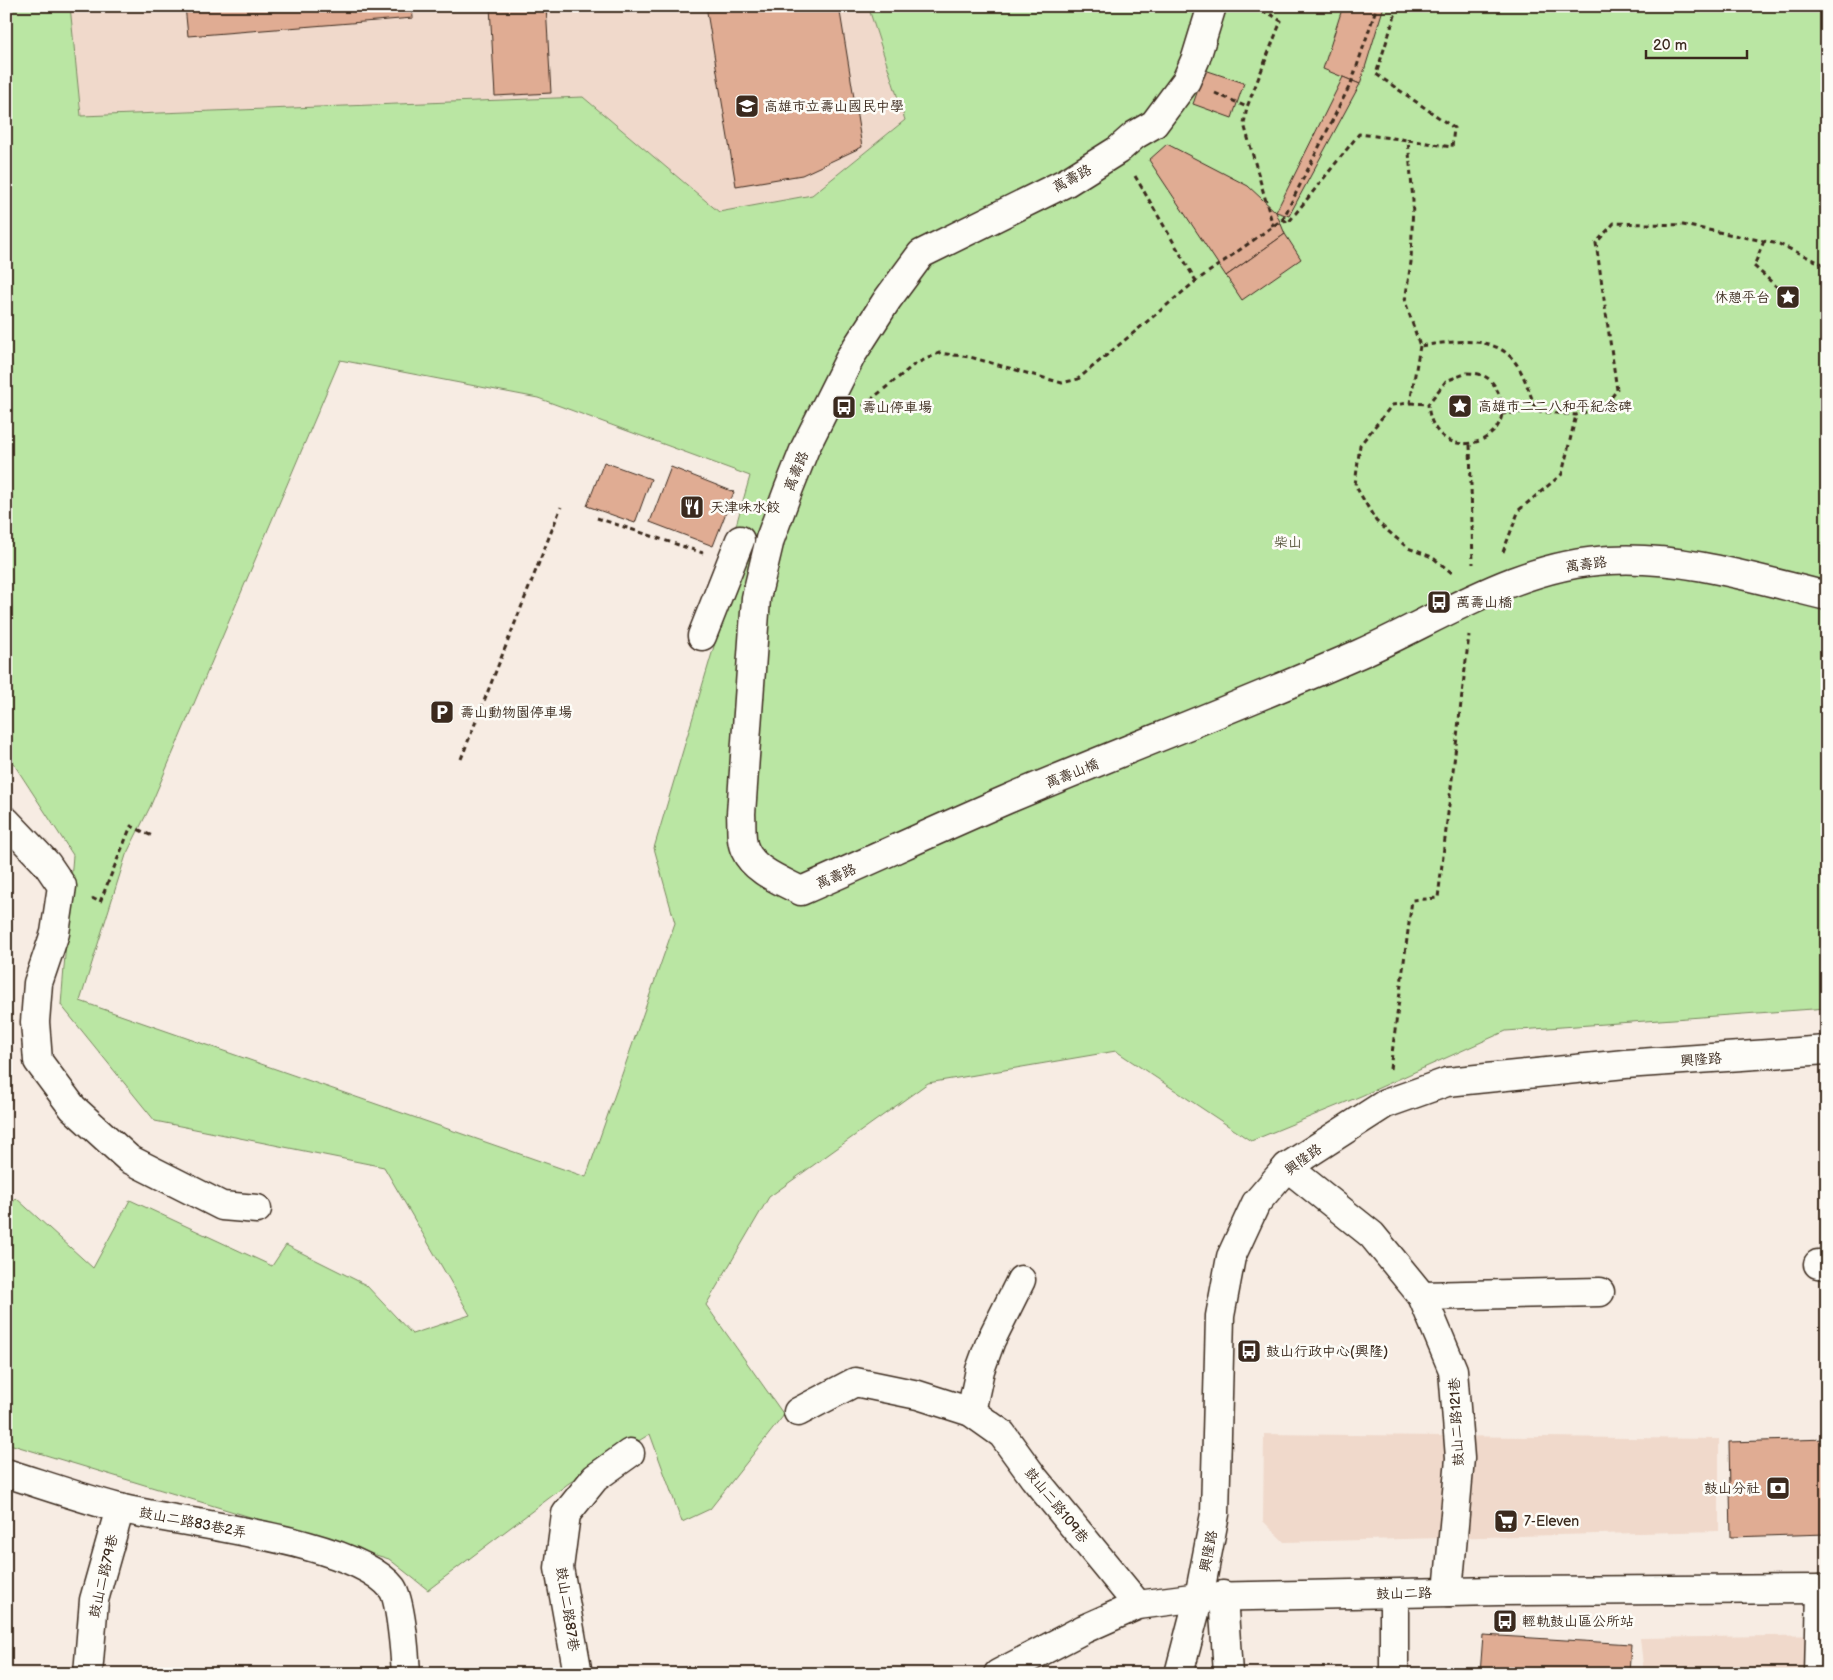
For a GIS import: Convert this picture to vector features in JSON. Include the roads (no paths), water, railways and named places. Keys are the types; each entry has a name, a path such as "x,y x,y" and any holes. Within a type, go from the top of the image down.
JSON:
{"street":[{"name":"萬壽路","path":"1006,800 801,891 769,874 752,861 744,849 741,814 756,598 770,539 805,448 851,356 887,300 921,254 1067,182 1118,150 1135,135 1154,124 1186,81 1196,58 1212,6"},
{"path":"702,636 736,552"},
{"name":"萬壽路","path":"1360,654 1513,582 1556,568 1609,560 1658,561 1726,571 1827,596"},
{"name":"萬壽山橋","path":"1006,800 1360,654"},
{"path":"6,822 47,864 62,886 55,933 38,983 35,1022 38,1061 73,1108 129,1159 222,1206 257,1209"},
{"name":"興隆路","path":"1178,1674 1211,1596 1220,1316 1232,1257 1256,1203 1287,1168 1385,1104 1447,1082 1625,1064 1827,1050"},
{"name":"鼓山二路121巷","path":"1287,1168 1372,1235 1422,1296 1453,1370 1460,1458 1448,1592"},
{"path":"971,1412 980,1370 991,1340 1021,1280"},
{"path":"1422,1296 1600,1292"},
{"name":"鼓山二路109巷","path":"798,1412 855,1382 918,1395 971,1412 1002,1434 1034,1478 1138,1605"},
{"name":"鼓山二路87巷","path":"578,1674 559,1568 566,1514 595,1478 630,1453"},
{"name":"鼓山二路83巷2弄","path":"6,1473 120,1508 294,1542 351,1560 378,1576 393,1589 405,1641 406,1674"},
{"name":"鼓山二路79巷","path":"88,1674 94,1600 120,1508"},
{"path":"1819,1674 1824,1589"},
{"name":"鼓山二路","path":"998,1674 1084,1629 1138,1605 1211,1596 1824,1589"},
{"path":"1394,1594 1394,1674"},
{"path":"1211,1596 1228,1674"}],"place":[{"name":"高雄市立壽山國民中學","path":"747,106"},
{"name":"休憩平台","path":"1788,297"},
{"name":"高雄市二二八和平紀念碑","path":"1460,406"},
{"name":"壽山停車場","path":"844,407"},
{"name":"天津味水餃","path":"692,507"},
{"name":"萬壽山橋","path":"1439,602"},
{"name":"壽山動物園停車場","path":"442,712"},
{"name":"鼓山行政中心(興隆)","path":"1249,1351"},
{"name":"鼓山分社","path":"1778,1488"},
{"name":"7-Eleven","path":"1506,1521"},
{"name":"輕軌鼓山區公所站","path":"1505,1621"}],"park label":[{"name":"柴山","path":"1288,542"}]}
